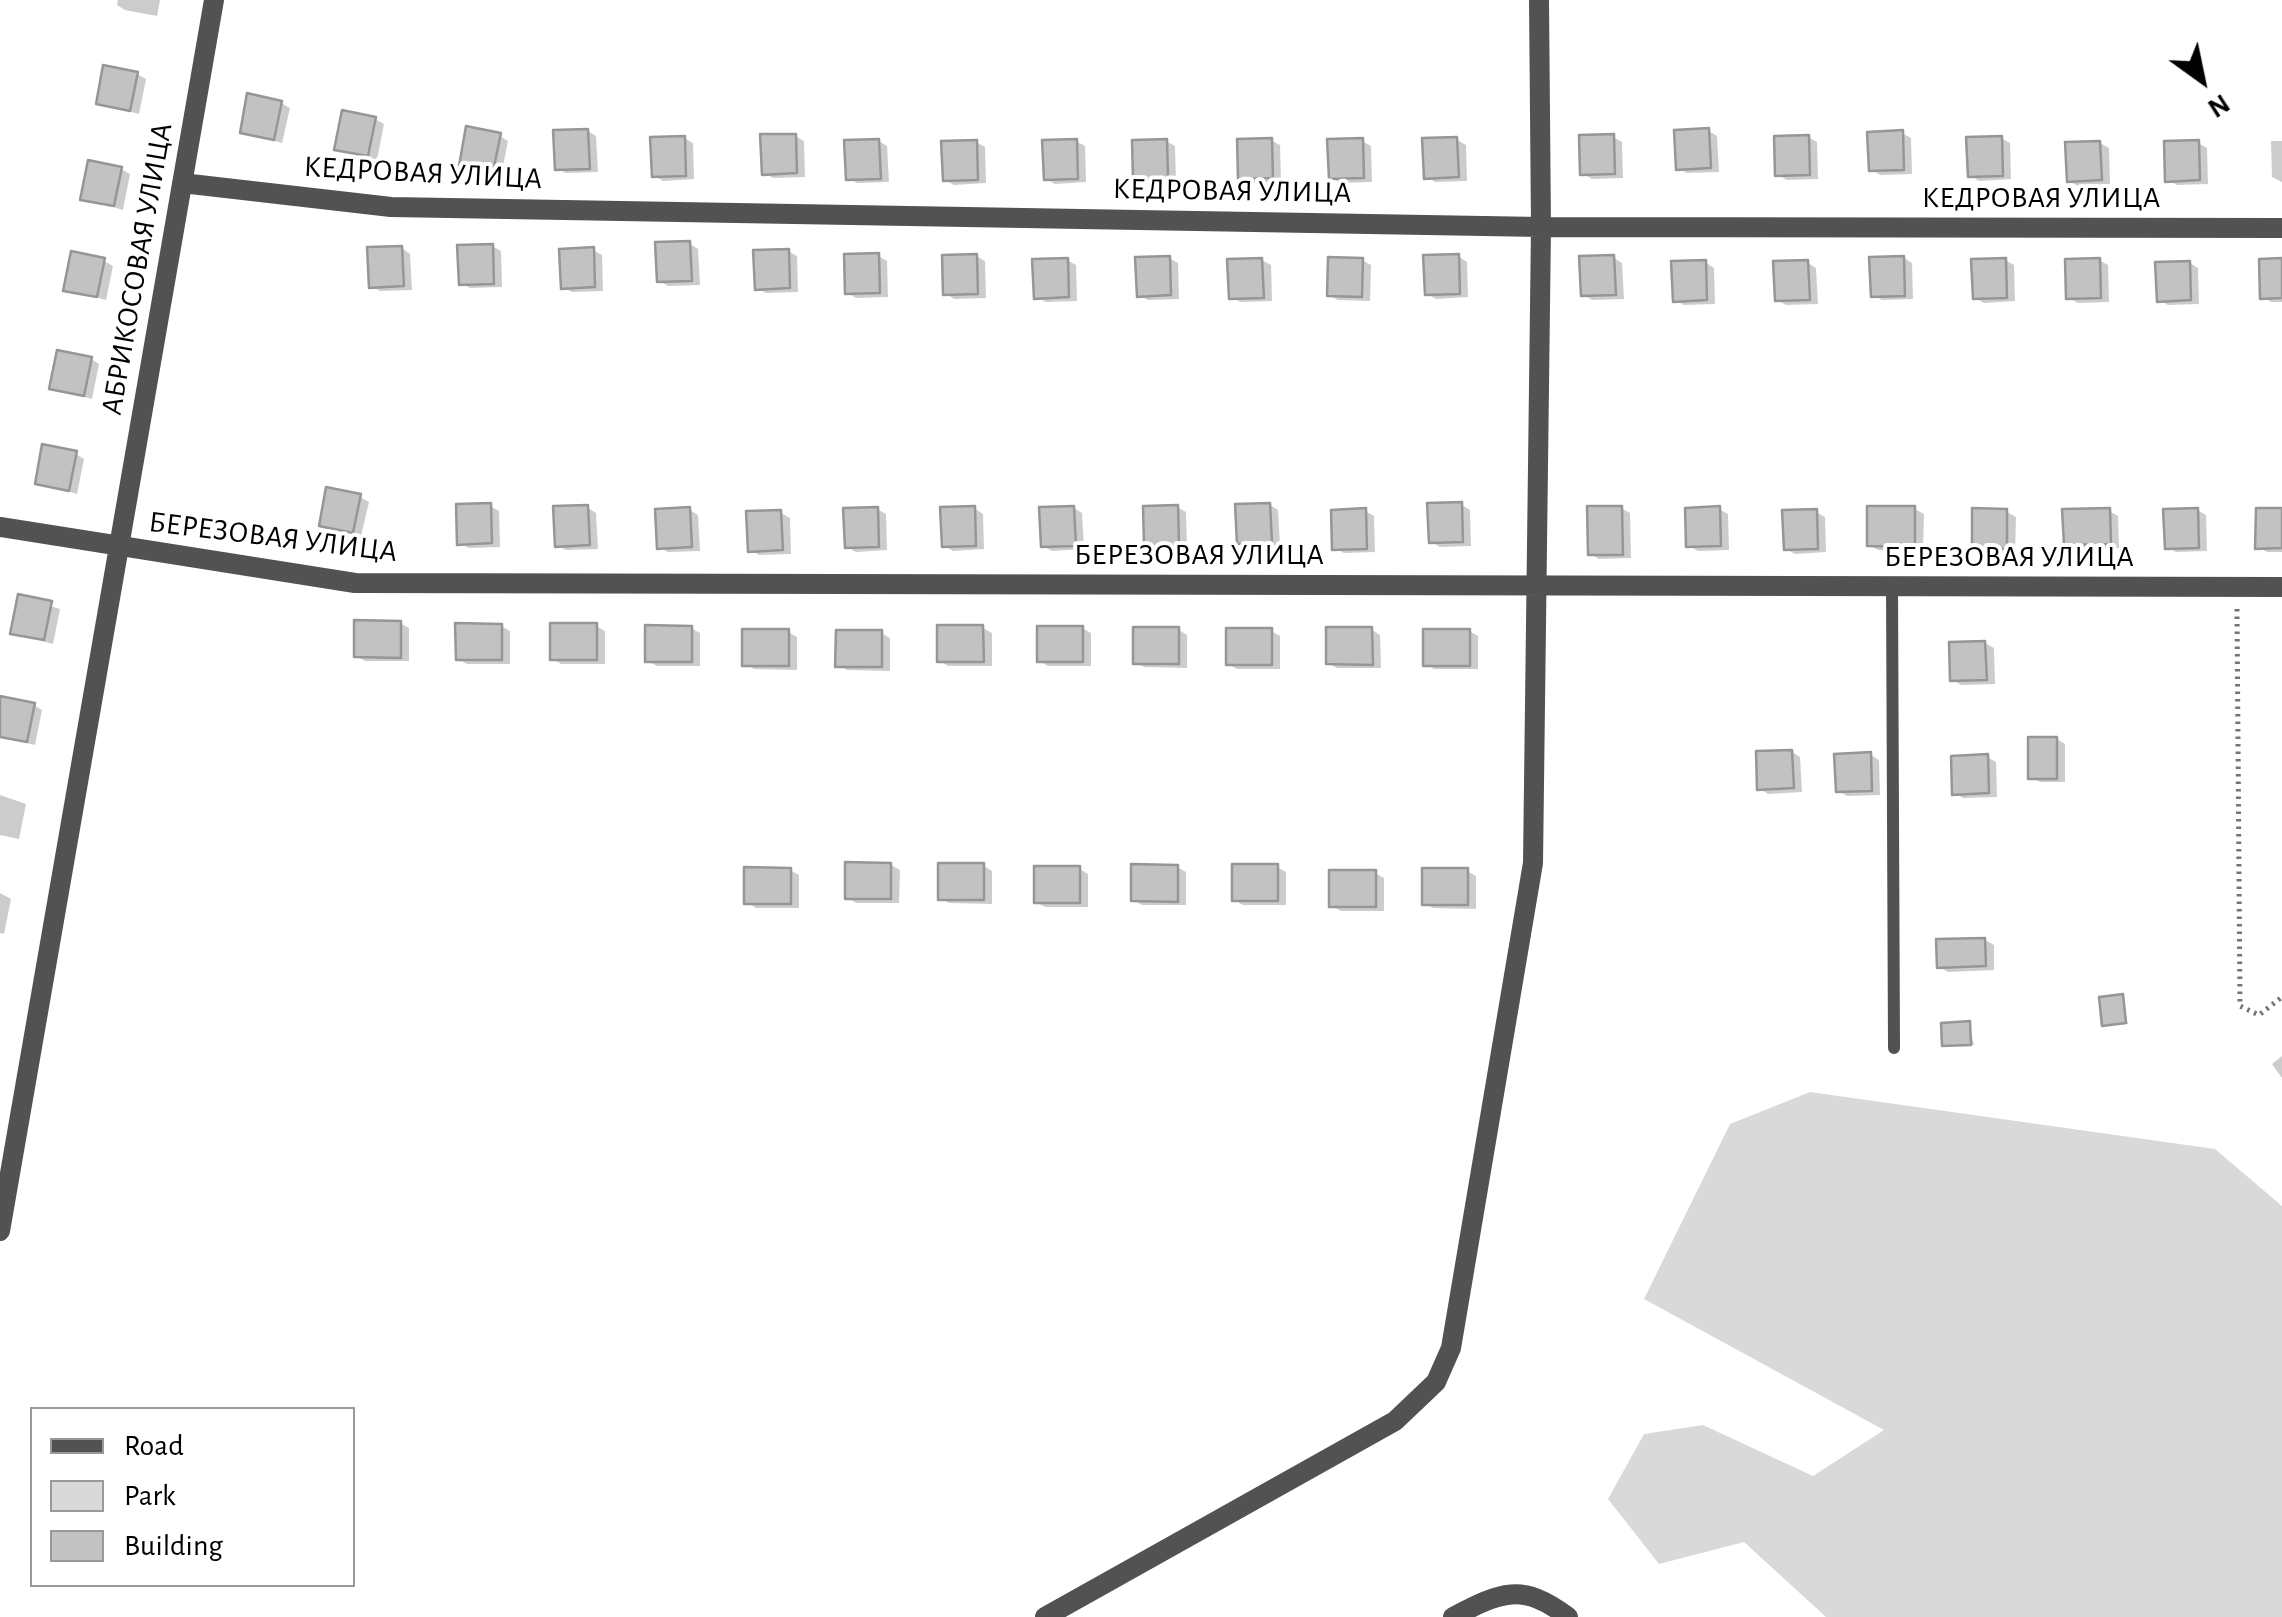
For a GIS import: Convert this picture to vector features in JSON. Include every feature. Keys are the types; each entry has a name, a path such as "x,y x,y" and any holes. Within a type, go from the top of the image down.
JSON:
{"street":[{"name":"АБРИКОСОВАЯ УЛИЦА","path":"0,1231 214,0"},
{"path":"1045,1617 1395,1421 1436,1382 1450,1348 1533,864 1541,226 1539,0"},
{"name":"КЕДРОВАЯ УЛИЦА","path":"182,183 391,207 1541,226 2282,228"},
{"name":"БЕРЕЗОВАЯ УЛИЦА","path":"0,527 354,583 2282,587"},
{"path":"1453,1617 1497,1594 1539,1596 1568,1617"}],"lane":[{"path":"1892,587 1894,1048"}],"path":[{"path":"2237,588 2240,1006 2259,1015 2282,997"}],"green space":[{"path":"1810,1092 2215,1149 2282,1206 2282,1617 1826,1617 1744,1542 1659,1564 1608,1499 1644,1434 1703,1425 1813,1476 1884,1430 1644,1299 1730,1124"}],"building":[{"path":"103,65 138,72 130,111 96,104"},
{"path":"247,93 282,101 274,140 240,133"},
{"path":"342,110 376,117 368,156 334,150"},
{"path":"466,126 501,133 493,172 459,166"},
{"path":"1709,128 1711,168 1676,170 1674,130"},
{"path":"588,129 590,169 555,170 553,130"},
{"path":"1903,130 1904,170 1869,171 1867,132"},
{"path":"760,134 796,134 797,173 762,175"},
{"path":"1614,134 1615,174 1580,175 1579,135"},
{"path":"1809,135 1810,175 1775,176 1774,136"},
{"path":"685,136 686,176 652,177 650,137"},
{"path":"2002,136 2003,176 1968,177 1966,137"},
{"path":"1457,137 1459,177 1424,179 1422,138"},
{"path":"1272,138 1273,178 1238,179 1237,139"},
{"path":"1363,138 1364,178 1329,179 1327,139"},
{"path":"879,139 881,179 846,180 844,140"},
{"path":"1077,139 1078,179 1044,180 1042,140"},
{"path":"1167,139 1168,179 1133,180 1132,140"},
{"path":"977,140 978,180 943,181 941,141"},
{"path":"2199,140 2200,180 2165,182 2164,141"},
{"path":"2100,141 2102,180 2067,182 2065,142"},
{"path":"88,160 122,167 114,206 80,200"},
{"path":"690,241 692,281 657,282 655,242"},
{"path":"493,244 494,284 459,285 457,245"},
{"path":"402,246 404,286 369,288 367,247"},
{"path":"594,247 595,287 561,289 559,249"},
{"path":"789,249 790,288 755,290 753,250"},
{"path":"71,251 105,258 97,297 63,291"},
{"path":"879,253 880,293 845,294 844,254"},
{"path":"977,254 978,294 943,295 942,255"},
{"path":"1459,254 1460,294 1425,295 1423,255"},
{"path":"1614,255 1616,295 1581,296 1579,256"},
{"path":"1170,256 1171,295 1137,297 1135,257"},
{"path":"1904,256 1905,296 1871,297 1869,257"},
{"path":"1328,257 1363,258 1362,297 1327,296"},
{"path":"1068,258 1069,297 1034,299 1032,259"},
{"path":"1262,258 1264,298 1229,299 1227,259"},
{"path":"2006,258 2007,298 1973,299 1971,259"},
{"path":"2100,258 2101,298 2066,299 2065,259"},
{"path":"2282,258 2282,298 2260,299 2259,259"},
{"path":"1706,260 1707,300 1673,302 1671,261"},
{"path":"1808,260 1810,300 1775,301 1773,261"},
{"path":"2190,261 2191,300 2157,302 2155,262"},
{"path":"57,350 92,357 84,396 49,389"},
{"path":"42,444 77,451 69,491 35,484"},
{"path":"326,487 361,494 353,533 319,526"},
{"path":"1462,502 1463,542 1429,543 1427,503"},
{"path":"491,503 492,543 457,545 456,504"},
{"path":"1270,503 1272,543 1237,544 1235,504"},
{"path":"588,505 590,545 555,547 553,506"},
{"path":"1178,505 1179,545 1144,546 1143,506"},
{"path":"975,506 976,546 942,547 940,507"},
{"path":"1074,506 1076,546 1041,547 1039,507"},
{"path":"1587,506 1622,506 1623,555 1588,555"},
{"path":"1720,506 1721,546 1686,547 1685,508"},
{"path":"1867,506 1915,506 1915,547 1867,546"},
{"path":"690,507 692,547 657,549 655,509"},
{"path":"878,507 879,547 845,548 843,508"},
{"path":"1366,508 1367,549 1332,550 1331,510"},
{"path":"1972,508 2007,509 2007,549 1972,549"},
{"path":"2110,508 2111,544 2064,545 2062,509"},
{"path":"2198,508 2199,548 2165,549 2163,509"},
{"path":"2256,508 2282,508 2282,548 2255,549"},
{"path":"1817,509 1818,549 1784,550 1782,510"},
{"path":"781,510 783,550 748,552 746,511"},
{"path":"18,594 52,601 44,640 10,634"},
{"path":"354,620 401,621 401,658 354,657"},
{"path":"455,623 502,624 502,660 456,660"},
{"path":"550,623 597,623 597,660 550,660"},
{"path":"645,625 692,626 692,662 645,662"},
{"path":"937,625 983,625 984,662 937,662"},
{"path":"1037,626 1083,626 1083,662 1037,662"},
{"path":"1133,627 1179,627 1179,664 1133,664"},
{"path":"1326,627 1372,627 1373,665 1326,664"},
{"path":"1226,628 1272,628 1272,665 1226,665"},
{"path":"742,629 789,629 789,666 742,666"},
{"path":"1423,629 1470,629 1470,666 1423,666"},
{"path":"836,630 882,630 882,667 835,667"},
{"path":"1985,641 1987,680 1950,681 1949,642"},
{"path":"0,696 35,703 27,742 0,737"},
{"path":"2028,737 2057,737 2057,779 2028,779"},
{"path":"1792,750 1794,788 1757,790 1756,751"},
{"path":"1871,752 1872,791 1836,792 1834,754"},
{"path":"1988,754 1989,793 1952,795 1951,756"},
{"path":"845,862 891,863 891,899 845,899"},
{"path":"938,863 984,863 984,900 938,900"},
{"path":"1131,864 1178,865 1178,902 1131,901"},
{"path":"1232,864 1278,864 1278,901 1232,901"},
{"path":"1034,866 1080,866 1080,903 1034,903"},
{"path":"744,867 791,868 791,904 744,904"},
{"path":"1422,868 1468,868 1468,905 1422,905"},
{"path":"1329,870 1376,870 1376,907 1329,907"},
{"path":"1985,938 1986,966 1937,968 1936,939"},
{"path":"2123,994 2126,1023 2102,1026 2099,997"},
{"path":"1970,1021 1971,1045 1942,1046 1941,1023"}]}
